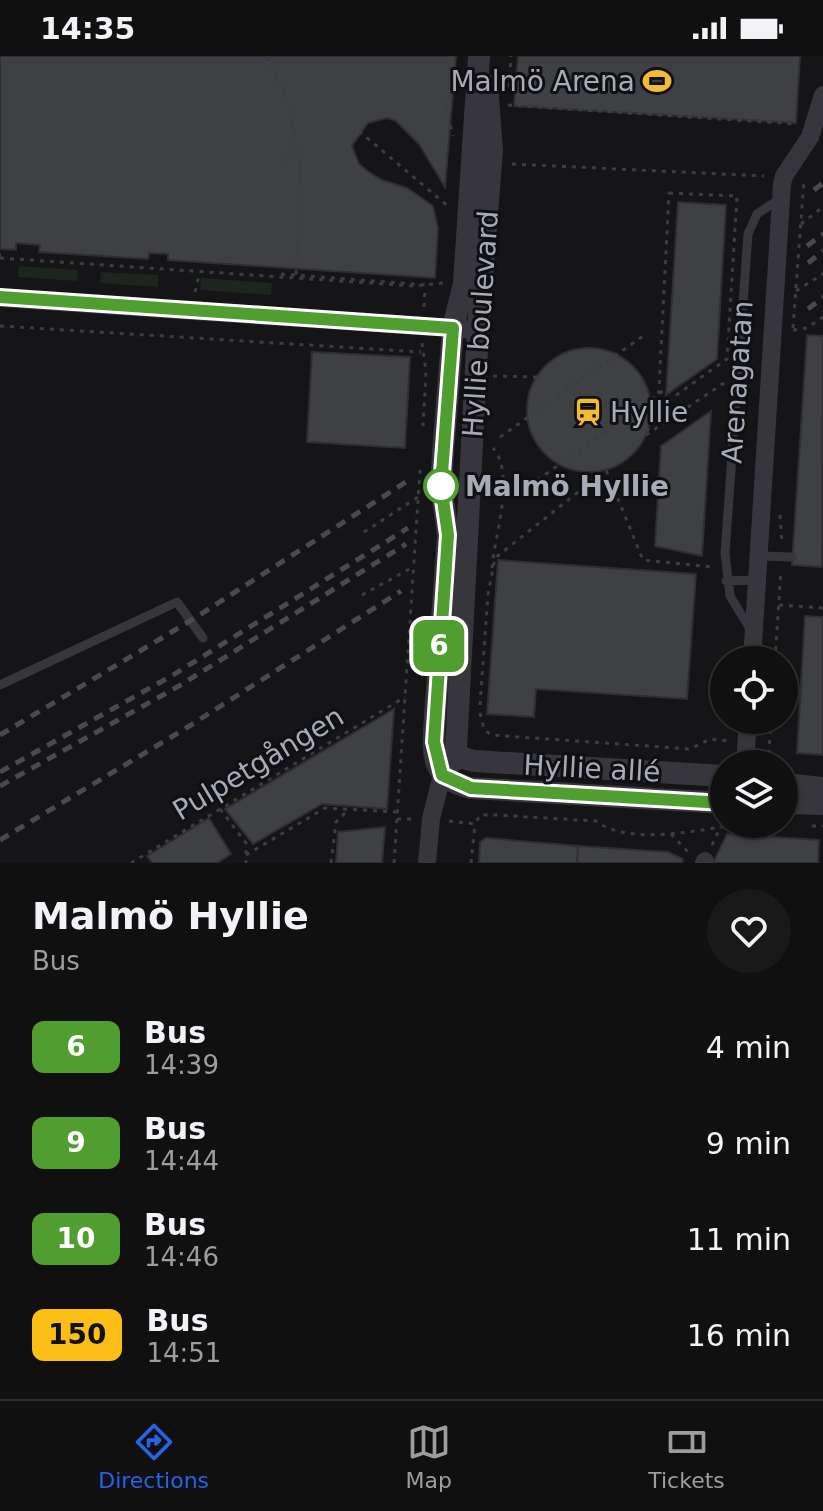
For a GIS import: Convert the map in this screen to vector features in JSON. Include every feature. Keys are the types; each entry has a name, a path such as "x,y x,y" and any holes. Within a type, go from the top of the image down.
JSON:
{"street":[{"name":"Hyllie boulevard","path":"427,863 431,819 442,775 434,742 448,535 441,486 453,328 464,283 479,56"},
{"name":"Hyllie boulevard","path":"460,757 456,738 478,330 492,150 487,56"},
{"name":"Arenagatan","path":"753,646 781,198 784,176 815,126 823,95"},
{"path":"0,298 478,330"},
{"path":"442,775 460,757"},
{"name":"Hyllie allé","path":"460,757 474,761 710,775"},
{"name":"Hyllie allé","path":"442,775 471,788 710,802"},
{"path":"798,785 823,788"},
{"path":"798,803 823,804"}],"lane":[{"name":"Arenagatan","path":"754,636 730,596 725,568 748,234 757,214 781,198"},
{"path":"759,556 787,557"},
{"path":"726,581 757,580"},
{"path":"0,685 177,602 203,638"}],"path":[{"path":"267,56 289,106 300,168 296,275"},
{"path":"450,56 447,111 454,139"},
{"path":"511,56 508,105 815,126"},
{"path":"359,131 449,207 450,193"},
{"path":"286,162 294,144"},
{"path":"504,164 784,176"},
{"path":"791,344 804,179 808,168"},
{"path":"658,408 727,359 737,196 669,193 658,408 646,435 723,383 737,384"},
{"path":"801,224 823,207"},
{"path":"0,256 425,287"},
{"path":"281,274 434,286"},
{"path":"796,291 823,274"},
{"path":"793,330 807,328 823,317"},
{"path":"0,326 421,352 426,372 422,439"},
{"path":"500,437 646,334"},
{"path":"481,375 538,377"},
{"path":"529,486 677,381"},
{"path":"490,444 502,465 499,532 493,549 482,722 493,734 502,736 690,749 710,739"},
{"path":"394,863 420,468"},
{"path":"490,590 495,558 606,470 643,560 725,568"},
{"path":"364,532 418,497"},
{"path":"776,646 787,557 777,505"},
{"path":"362,595 413,567"},
{"path":"779,605 823,608"},
{"name":"Pulpetgången","path":"131,863 405,697"},
{"path":"246,855 325,808 398,812"},
{"path":"220,809 246,843 246,863"},
{"path":"331,863 336,822 349,809"},
{"path":"471,863 475,824 480,815 596,821 608,830 671,834 710,829"},
{"path":"397,819 475,824"},
{"path":"671,834 684,851 704,862"}],"shaded area":[{"path":"19,266 78,270 77,281 18,277"},
{"path":"101,272 158,275 158,287 100,283"},
{"path":"201,278 272,283 271,295 200,290"}],"building":[{"path":"0,56 456,56 445,187 419,144 396,121 387,118 368,123 352,146 359,164 369,172 407,188 433,206 438,228 435,278 168,260 168,254 149,253 148,259 39,252 40,245 16,243 16,250 0,249"},
{"name":"Malmö Arena","path":"518,56 800,56 796,123 514,106"},
{"path":"678,202 726,205 717,359 666,395"},
{"path":"807,335 823,336 822,567 792,565"},
{"path":"589,348 613,353 633,366 646,386 651,410 646,434 633,454 613,467 589,472 565,467 545,454 532,434 527,410 532,386 545,366 565,353"},
{"path":"312,352 410,357 405,448 307,442"},
{"path":"711,411 702,556 655,546 661,446"},
{"path":"498,560 696,574 687,699 536,689 534,717 487,714"},
{"path":"805,616 823,617 823,755 798,753"},
{"path":"394,709 387,809 322,804 253,844 225,809"},
{"path":"209,818 231,854 217,863 152,863 147,856"},
{"path":"385,827 382,863 336,863 338,832"},
{"path":"486,838 578,846 577,863 479,863 480,842"},
{"path":"725,838 819,840 818,863 713,863"},
{"path":"578,846 668,852 683,859 682,863 577,863"}],"railway":[{"path":"814,190 823,183"},
{"path":"807,246 823,234"},
{"path":"808,263 823,251"},
{"path":"808,309 823,297"},
{"path":"0,735 190,621 409,480"},
{"path":"0,772 173,675 408,528"},
{"path":"0,786 179,686 406,544"},
{"path":"0,840 183,730 401,591"}],"bus line":[{"name":"6","path":"0,297 453,328 441,486 448,535 435,715 434,742 438,769 449,781 471,788 710,802"}],"place":[{"name":"Malmö Arena","path":"657,81"},
{"name":"Hyllie","path":"588,412"},
{"name":"Malmö Hyllie","path":"441,486"}]}
